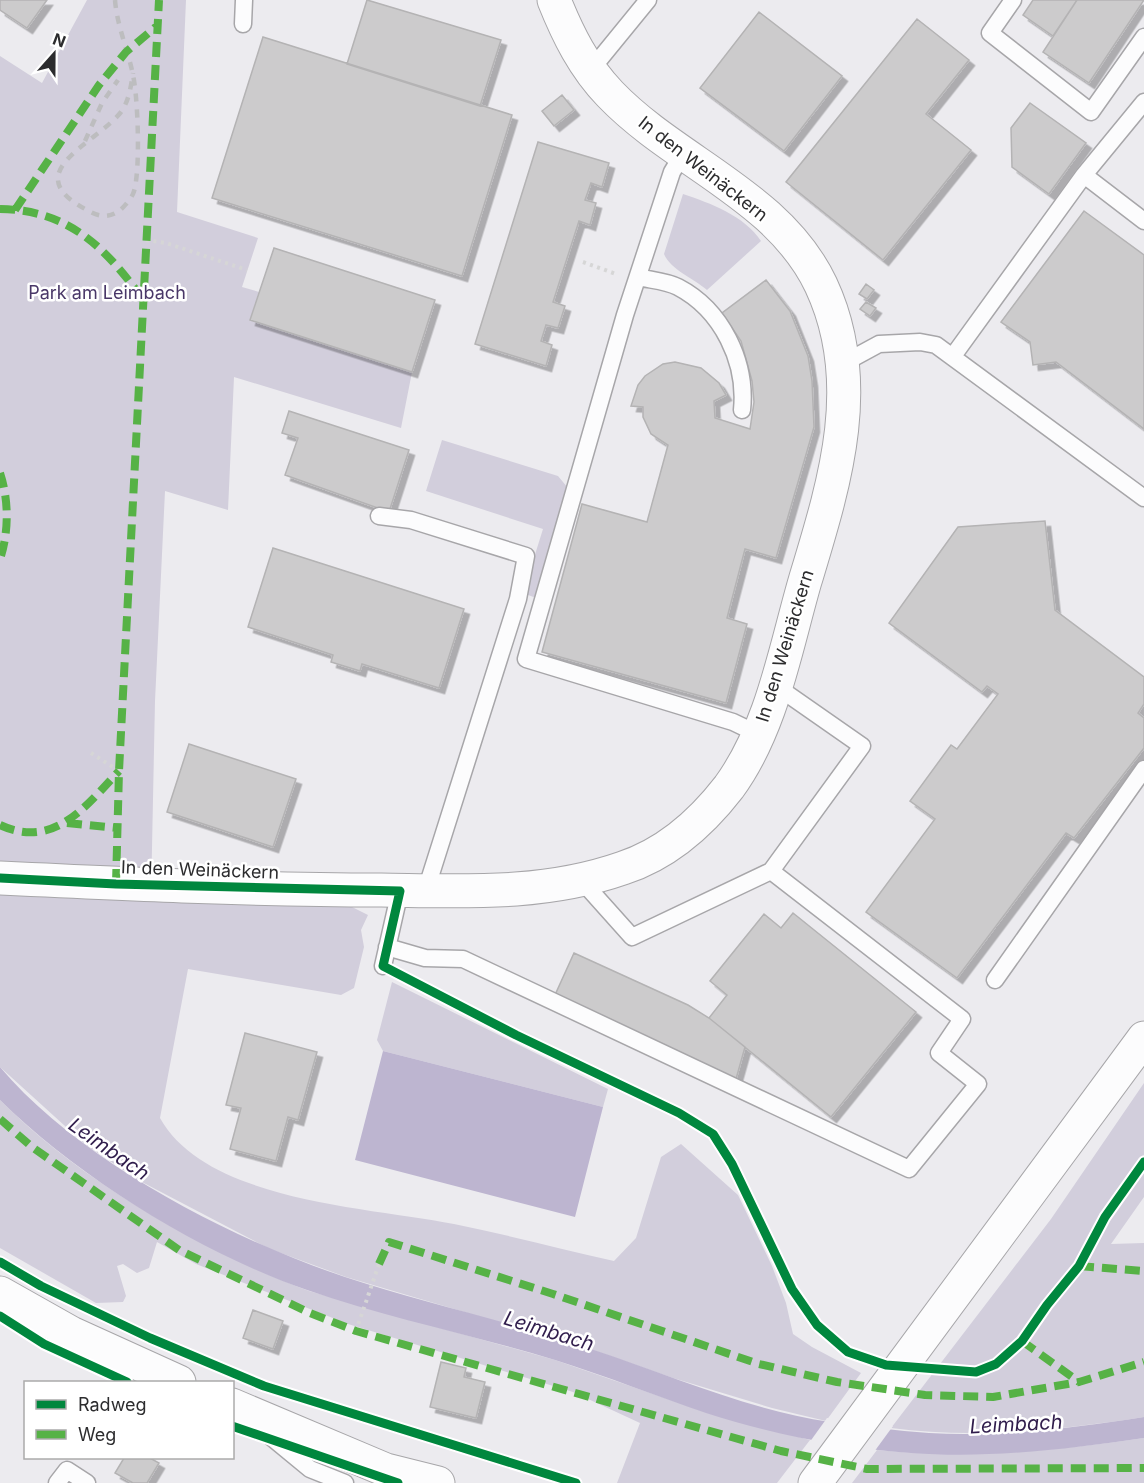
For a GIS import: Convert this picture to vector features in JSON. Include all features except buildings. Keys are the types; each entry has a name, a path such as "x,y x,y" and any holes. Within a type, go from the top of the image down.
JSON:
{"street":[{"name":"In den Weinäckern","path":"0,878 413,892 535,889 627,868 658,852 687,832 729,787 745,762 776,686 834,473 845,421 844,363 831,306 807,262 772,221 740,194 639,120 591,71 579,54 554,0"},
{"path":"815,1483 1144,1038"},
{"path":"0,1293 71,1333 175,1381"},
{"path":"234,1406 386,1470 438,1483"}],"lane":[{"path":"243,24 244,0"},
{"path":"591,71 648,0"},
{"path":"1013,0 990,33 1091,112 1144,37"},
{"path":"953,356 1084,175 1144,102"},
{"path":"684,152 672,172 637,279 526,659 733,722 758,734"},
{"path":"1084,175 1144,221"},
{"path":"637,279 677,286 703,305 723,330 739,363 744,388 742,410"},
{"path":"844,363 879,344 920,342 936,345 1144,498"},
{"path":"380,516 411,520 526,556 518,599 413,892 387,947 383,966"},
{"path":"581,880 632,937 771,871 862,746 776,686"},
{"path":"995,980 1144,769"},
{"path":"387,947 425,958 463,959 909,1169 978,1084 939,1053 962,1019 771,871"},
{"path":"234,1407 310,1469 345,1483"},
{"path":"57,1483 67,1470 87,1483"}],"path":[{"path":"146,240 166,243 247,270"},
{"path":"583,262 637,279"},
{"path":"91,753 119,771"},
{"path":"356,1331 379,1264"}],"green space":[{"name":"Park am Leimbach","path":"87,0 186,0 177,212 258,238 242,287 259,292 250,320 412,372 401,428 234,377 228,510 165,491 155,701 151,897 342,902 368,915 361,930 364,947 354,988 341,995 188,969 160,1118 183,1146 214,1168 251,1184 293,1196 454,1224 614,1261 636,1238 661,1157 681,1144 738,1195 772,1266 786,1303 793,1334 812,1347 861,1373 826,1421 772,1408 673,1378 593,1350 346,1277 270,1249 140,1181 87,1146 0,1067 0,56 42,83"},
{"path":"683,194 715,206 746,224 761,241 707,290 672,265 664,254"},
{"path":"442,440 558,476 568,488 536,598 523,593 543,529 426,491"},
{"path":"392,982 608,1089 603,1107 383,1051 377,1040"},
{"path":"1144,1083 1144,1197 1111,1244 1144,1243 1144,1417 1018,1432 954,1433 891,1428 1051,1219"},
{"path":"0,1100 32,1130 105,1185 186,1234 269,1275 309,1291 555,1360 708,1413 810,1440 777,1483 617,1483 640,1423 573,1392 348,1324 196,1264 157,1242 149,1268 137,1273 123,1264 117,1266 126,1296 123,1302 96,1303 0,1248"},
{"path":"1144,1438 1144,1483 852,1483 877,1450 977,1454 1077,1447"}],"shaded area":[{"path":"383,1051 603,1107 575,1217 355,1160"},
{"path":"0,1067 33,1101 71,1134 159,1193 254,1241 345,1277 563,1340 741,1401 800,1417 892,1430 983,1434 1037,1431 1144,1417 1144,1438 1057,1449 969,1455 885,1451 833,1444 731,1421 555,1360 399,1318 307,1290 226,1256 144,1211 104,1185 67,1158 0,1100"}],"pier":[{"path":"827,1418 893,1426 874,1452 809,1443"}],"railway":[{"path":"115,0 118,19 131,66 133,75 135,86 138,136 136,184 133,194 121,209 108,216 97,215 68,197 59,184 59,172 67,160 124,108 128,98 130,88 131,83 132,78 133,73"},
{"path":"85,141 102,103 118,80"}],"marked path":[{"path":"116,884 119,771 159,0"},
{"path":"15,210 99,85 126,52 158,25"},
{"path":"0,209 43,215 62,222 109,257 136,290 144,295"},
{"path":"0,473 7,516 0,559"},
{"path":"0,825 19,831 37,832 53,828 81,810 119,771"},
{"path":"67,823 117,828"},
{"path":"0,1119 32,1147 179,1250 310,1313 356,1331 781,1451 867,1469 1144,1468"},
{"path":"379,1264 389,1242 553,1294 759,1364 837,1382 925,1395 993,1397 1079,1382 1144,1362"},
{"path":"1079,1266 1144,1271"},
{"path":"1022,1341 1079,1382"}],"cycle path":[{"path":"0,878 116,884 400,891 383,966 516,1035 679,1113 713,1134 732,1164 792,1289 817,1325 848,1352 886,1365 976,1372 996,1364 1022,1341 1047,1305 1079,1266 1105,1217 1144,1162"},
{"path":"0,1262 41,1286 150,1338 264,1386 576,1483"},
{"path":"0,1316 44,1344 125,1381"},
{"path":"234,1427 398,1483"}],"water label":[{"name":"Leimbach","path":"109,1149"},
{"name":"Leimbach","path":"549,1331"},
{"name":"Leimbach","path":"1016,1424"}]}
